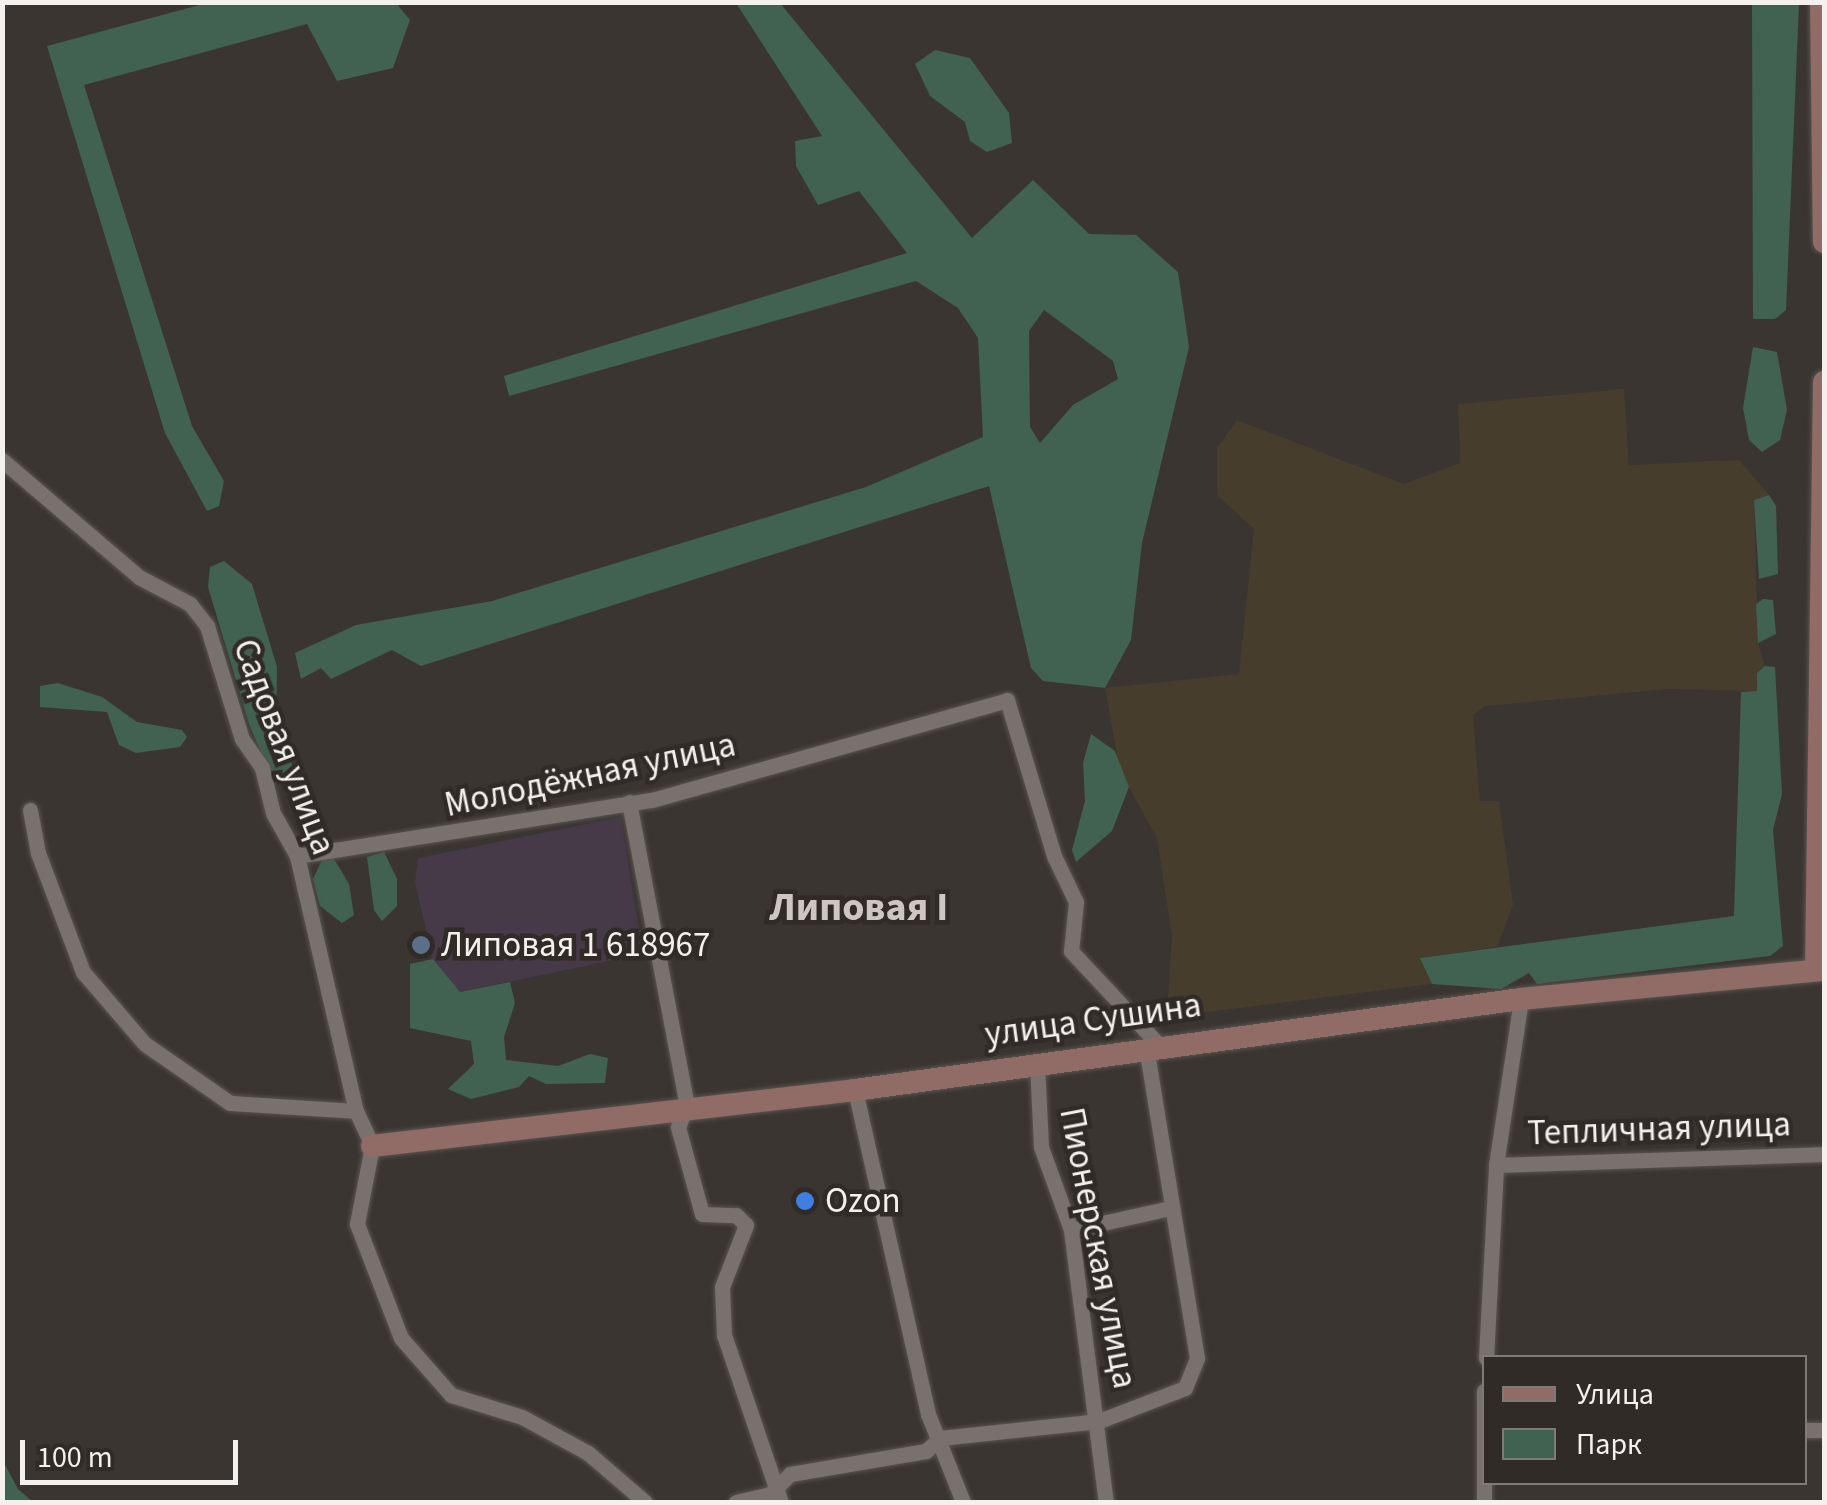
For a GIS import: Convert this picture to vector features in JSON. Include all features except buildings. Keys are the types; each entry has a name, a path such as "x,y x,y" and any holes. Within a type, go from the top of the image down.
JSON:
{"street":[{"path":"1821,2 1824,242"},
{"path":"1820,970 1824,382"},
{"name":"Садовая улица","path":"2,460 139,576 190,604 206,626 242,739 262,768 273,813 297,856 356,1111 372,1146"},
{"name":"Молодёжная улица","path":"297,856 400,844 630,802 1006,700 1054,856 1076,902 1071,951 1152,1046"},
{"path":"630,802 687,1105 678,1127 702,1214 736,1216 746,1225 722,1287 724,1335 779,1495"},
{"path":"30,810 38,853 83,972 145,1044 230,1102 356,1111"},
{"name":"улица Сушина","path":"372,1146 687,1105 856,1090 1152,1046 1520,999 1820,970"},
{"path":"1486,1355 1496,1164 1520,999"},
{"path":"779,1495 790,1474 926,1451 940,1438 1100,1421 1165,1401 1185,1388 1197,1358 1170,1208 1152,1046"},
{"name":"Пионерская улица","path":"1037,1064 1041,1147 1071,1230 1100,1421 1106,1502"},
{"path":"856,1090 928,1414 963,1502"},
{"path":"372,1146 357,1224 401,1338 451,1394 522,1417 588,1453 645,1502"},
{"name":"Тепличная улица","path":"1496,1164 1824,1154"},
{"path":"1071,1230 1170,1208"},
{"path":"736,1502 779,1495"}],"shaded area":[{"path":"1624,389 1629,465 1739,460 1769,495 1754,500 1758,643 1765,666 1757,673 1757,691 1668,689 1485,706 1473,715 1480,801 1499,801 1513,905 1497,947 1421,958 1432,984 1167,1017 1172,936 1157,838 1120,771 1105,688 1239,674 1254,529 1217,495 1217,448 1237,420 1404,484 1460,463 1458,404"},
{"path":"621,817 643,954 460,992 433,959 415,883 418,858"}],"green space":[{"path":"207,3 396,3 410,20 393,68 337,81 307,24 84,85 192,426 224,481 219,506 207,511 165,433 47,46"},
{"path":"736,3 780,3 972,238 1033,180 1089,234 1136,235 1178,272 1189,347 1142,543 1131,640 1105,688 1043,681 1031,668 989,486 421,666 392,650 331,679 321,668 301,679 295,653 356,625 492,601 866,487 983,437 978,338 958,308 916,281 509,396 504,376 907,253 859,191 818,205 796,166 795,141 822,136","holes":["1044,310 1113,361 1118,379 1073,405 1040,443 1030,427 1029,331"]},
{"path":"1752,3 1799,3 1786,310 1775,319 1753,319"},
{"path":"935,50 970,58 1009,113 1012,143 987,152 970,141 965,122 930,96 915,64"},
{"path":"1753,347 1777,352 1787,410 1780,440 1762,452 1749,440 1743,408"},
{"path":"1769,495 1776,506 1778,574 1759,579 1754,500"},
{"path":"224,561 252,584 277,667 276,721 294,770 285,786 275,783 250,727 208,587 210,567"},
{"path":"1763,599 1773,600 1776,634 1758,643 1756,604"},
{"path":"1765,666 1775,667 1782,794 1773,830 1783,946 1770,956 1537,984 1529,973 1501,989 1432,984 1420,958 1734,916 1741,692 1757,691 1757,673"},
{"path":"58,683 102,697 137,722 182,730 187,737 180,747 136,753 119,745 107,712 40,707 40,686"},
{"path":"1091,734 1115,751 1129,787 1112,831 1076,862 1072,850 1085,801 1083,763"},
{"path":"384,852 397,879 397,906 382,921 374,910 367,857"},
{"path":"334,859 349,884 354,915 342,923 320,906 313,879 322,860"},
{"path":"433,959 460,992 510,982 515,1003 504,1037 506,1060 558,1066 590,1054 608,1058 605,1083 546,1084 529,1076 519,1087 471,1099 448,1089 474,1064 471,1041 410,1028 410,964"},
{"path":"3,1461 18,1489 33,1502 3,1502"}],"place":[{"name":"Липовая 1 618967","path":"421,945"},
{"name":"Ozon","path":"805,1201"}],"district":[{"name":"Липовая I","path":"859,908"}]}
